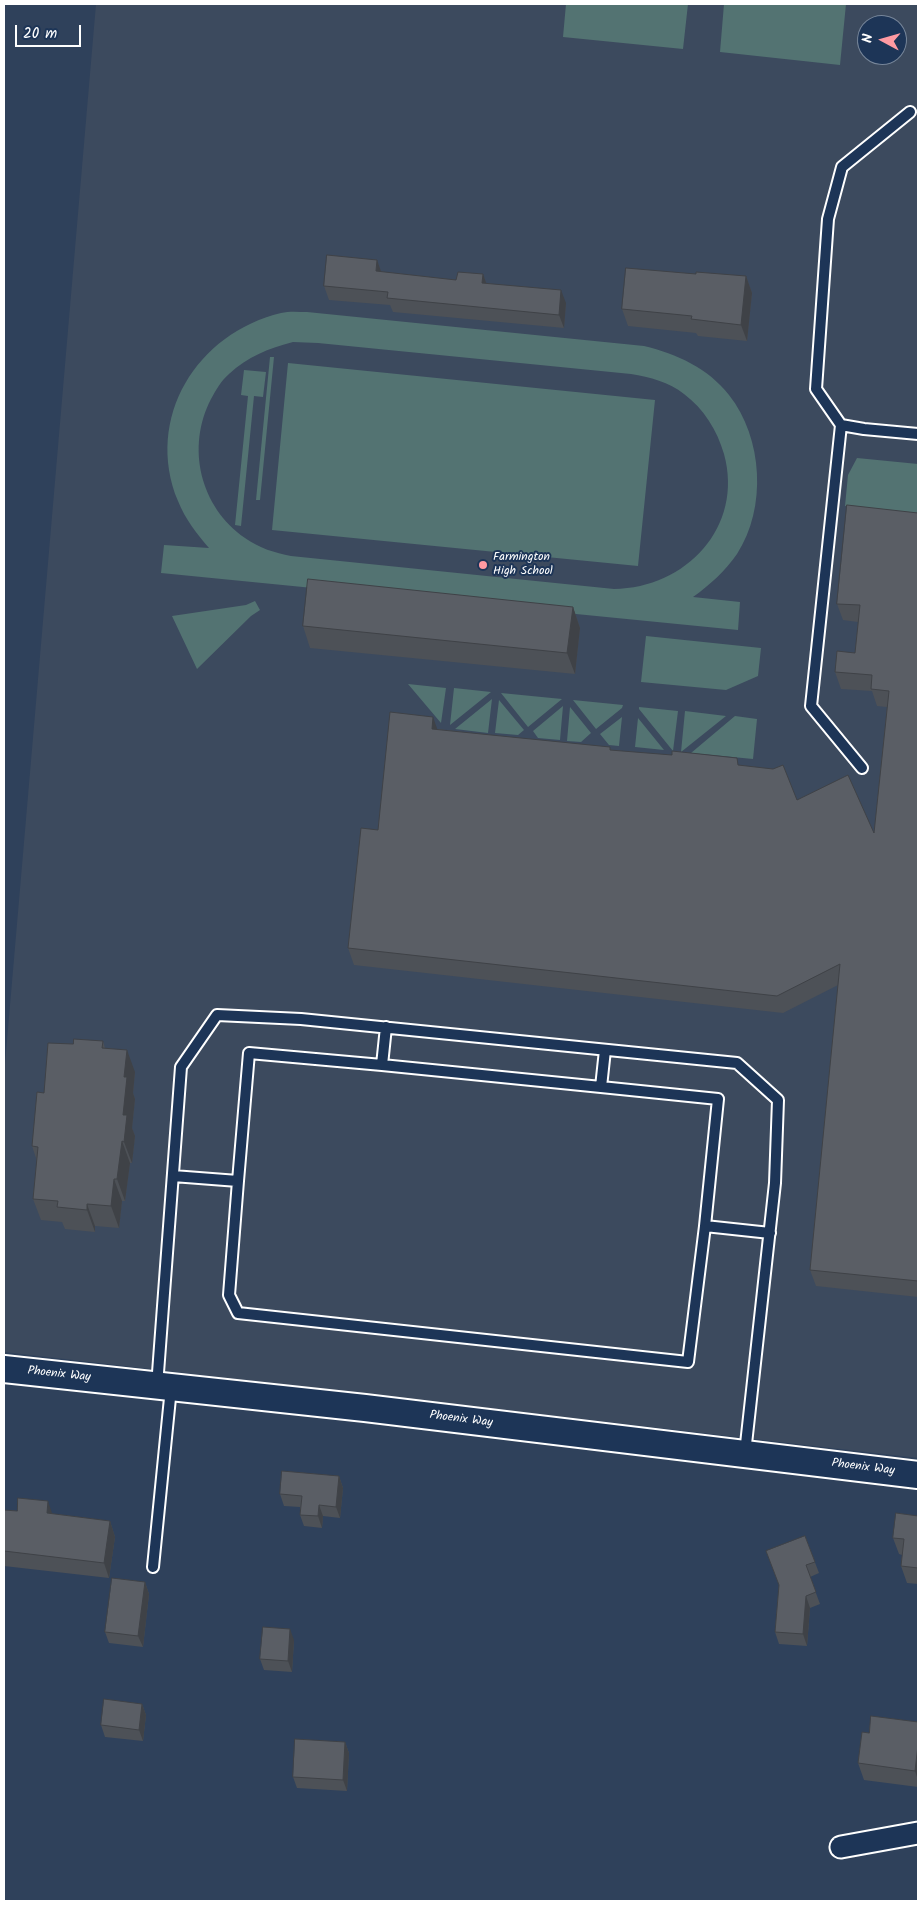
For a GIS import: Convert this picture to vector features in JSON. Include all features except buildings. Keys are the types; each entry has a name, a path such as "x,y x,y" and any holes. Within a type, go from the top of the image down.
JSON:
{"street":[{"name":"Phoenix Way","path":"4,1369 365,1408 918,1475"},
{"path":"841,1847 918,1833"}],"lane":[{"path":"862,768 811,706 841,425 816,389 828,218 842,167 910,112"},
{"path":"841,425 918,434"},
{"path":"153,1567 164,1386 173,1176 181,1067 217,1015 301,1019 737,1063 778,1100 775,1183 745,1454"},
{"path":"382,1065 386,1027"},
{"path":"601,1087 605,1050"},
{"path":"249,1054 382,1065 718,1098 706,1226 688,1362 238,1313 230,1295 249,1054"},
{"path":"173,1176 238,1181"},
{"path":"706,1226 770,1233"}],"shaded area":[{"name":"Farmington High School","path":"96,4 918,4 918,1458 4,1352 4,1075"}],"green space":[{"path":"566,4 688,4 683,49 563,37"},
{"path":"724,4 846,4 840,65 720,52"},
{"path":"304,312 644,346 668,353 691,363 712,377 729,395 740,412 749,432 757,473 757,495 747,536 737,554 711,583 693,597 740,602 738,630 161,573 164,545 209,548 184,514 169,470 168,439 174,410 185,383 203,359 225,339 251,323 281,313","holes":["293,342 631,374 666,383 684,394 698,406 714,428 721,445 728,481 725,506 717,529 704,548 686,565 664,578 640,586 614,589 291,556 273,552 250,542 230,525 217,510 208,493 202,475 199,456 199,437 203,417 221,383 243,363 267,350"]},
{"path":"270,357 274,357 260,500 256,500"},
{"path":"288,363 655,400 638,566 272,530"},
{"path":"244,370 266,372 263,397 254,396 241,526 235,525 248,396 241,395"},
{"path":"857,458 918,464 918,514 845,506 848,475"},
{"path":"255,601 260,610 251,616 197,669 172,616 246,605"},
{"path":"646,636 761,648 758,676 726,690 641,682"},
{"path":"408,684 446,688 441,723"},
{"path":"454,688 491,692 450,725"},
{"path":"501,693 562,699 528,727"},
{"path":"492,699 488,733 455,729"},
{"path":"499,700 524,730 518,735 495,733"},
{"path":"573,700 623,705 622,708 596,729"},
{"path":"563,706 560,740 538,738 533,731"},
{"path":"570,707 591,733 581,742 567,741"},
{"path":"639,707 678,711 673,751 639,709"},
{"path":"685,711 726,716 681,752"},
{"path":"735,716 757,719 753,759 691,753"},
{"path":"622,717 619,746 609,745 600,734"},
{"path":"638,718 664,750 635,747"}],"place":[{"name":"Farmington High School","path":"483,565"}]}
